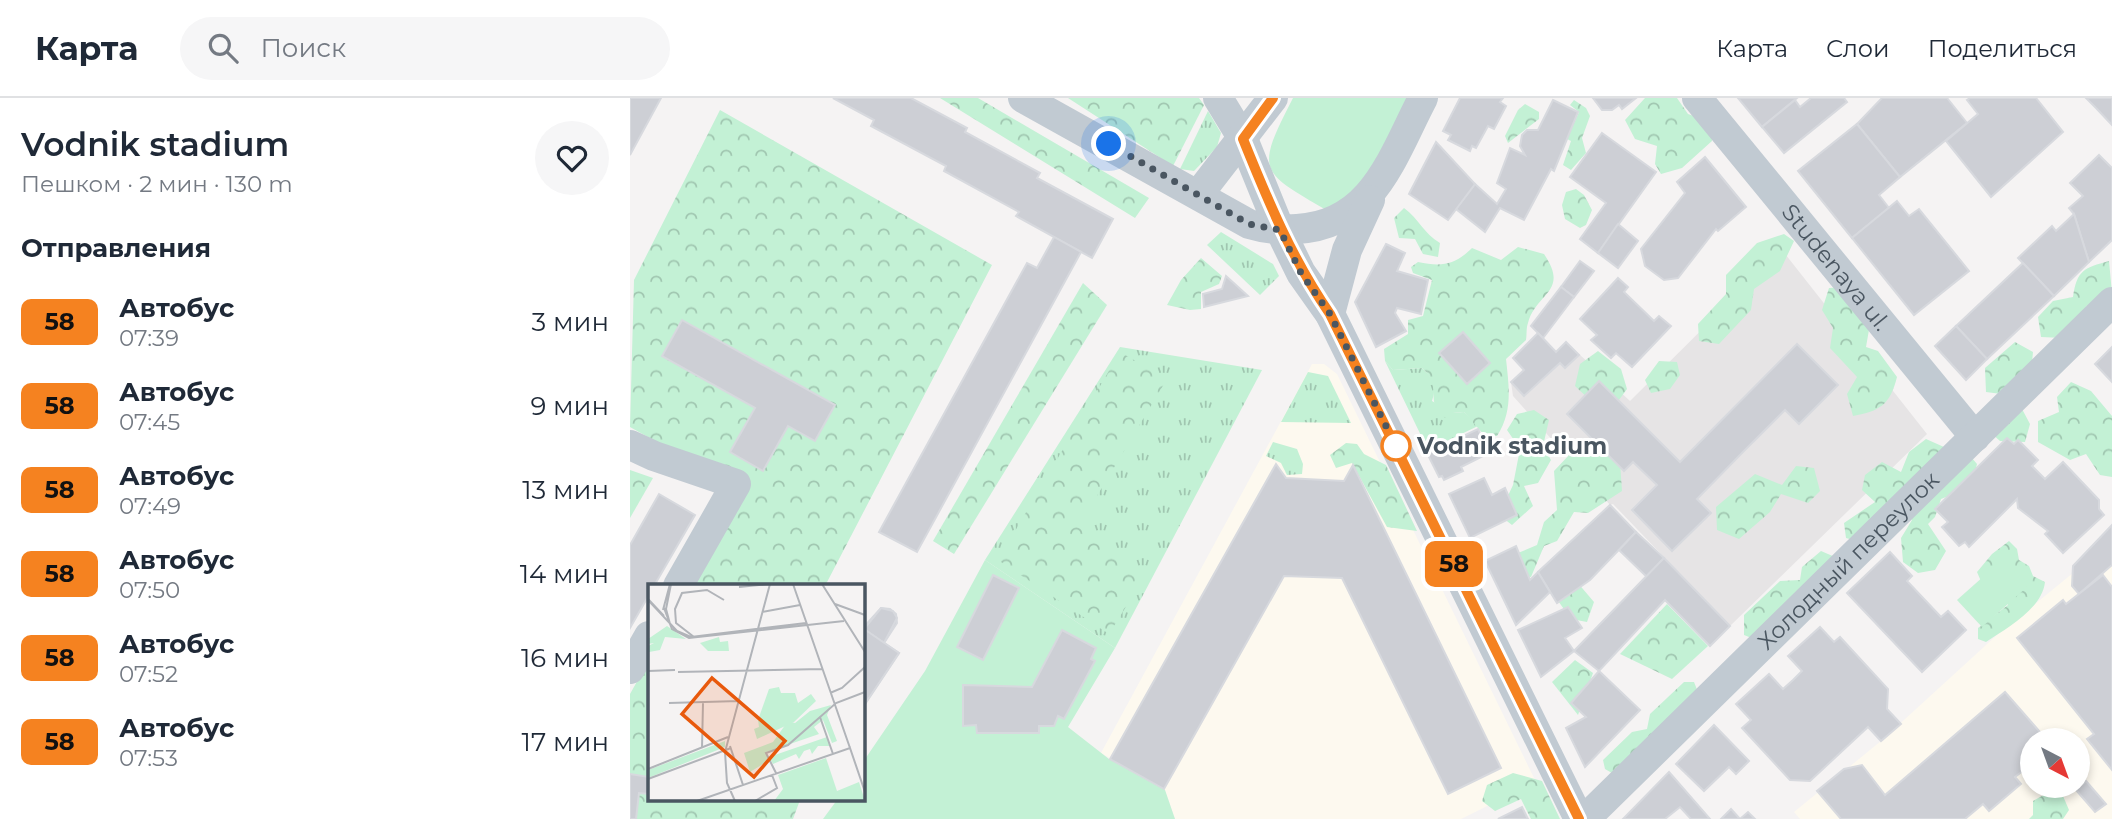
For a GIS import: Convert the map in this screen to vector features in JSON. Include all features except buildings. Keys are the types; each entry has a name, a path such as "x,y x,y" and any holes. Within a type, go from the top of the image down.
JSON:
{"street":[{"path":"1023,98 1249,224 1280,230 1334,223 1351,214 1379,181"},
{"path":"1218,98 1243,139 1280,230 1301,273 1330,314 1579,819"},
{"path":"1198,195 1273,98"},
{"path":"1330,314 1347,250 1379,181 1423,98"},
{"name":"Studenaya ul.","path":"1697,98 1975,437"},
{"name":"Холодный переулок","path":"1585,819 2112,302"},
{"path":"642,450 736,484 679,584"},
{"path":"630,669 648,638"}],"shaded area":[{"path":"1782,250 1927,434 1730,626 1613,504 1610,505 1513,396 1511,382 1524,370 1513,358 1538,333 1556,352 1566,342 1630,401"},
{"path":"1312,364 1324,364 1337,374 1536,782 1461,819 1175,819 1165,790 1101,753"},
{"path":"2112,525 2112,819 1800,819 1794,812 1881,741 1997,635 2073,573"}],"green space":[{"path":"940,98 978,98 1149,198 1135,218"},
{"path":"1068,98 1199,98 1204,105 1173,166"},
{"path":"1293,98 1411,98 1359,198 1328,211 1288,187 1270,167 1269,156 1273,141"},
{"path":"1645,98 1677,98 1688,114 1711,122 1712,141 1682,168 1661,174 1655,164 1657,146 1635,139 1625,120"},
{"path":"1574,100 1586,108 1590,116 1582,138 1586,153 1571,170 1563,165 1571,141 1567,139 1579,112 1570,105"},
{"path":"1525,104 1539,112 1539,119 1508,143 1505,136 1518,110"},
{"path":"720,110 992,265 826,584 693,584 737,487 630,427 634,280"},
{"path":"1208,111 1221,133 1217,147 1194,171 1180,169"},
{"path":"1576,189 1584,195 1592,210 1586,225 1580,228 1565,219 1562,205 1566,192"},
{"path":"1404,208 1440,243 1438,257 1423,254 1415,239 1399,238 1394,218"},
{"path":"1221,232 1273,264 1279,276 1260,295 1207,245"},
{"path":"1784,234 1794,241 1780,271 1754,289 1751,310 1719,344 1699,341 1698,324 1726,294 1726,275 1757,243"},
{"path":"1518,247 1544,254 1554,277 1549,292 1532,313 1527,325 1526,340 1506,359 1509,399 1502,427 1497,436 1484,435 1464,412 1453,413 1445,418 1435,406 1432,381 1422,368 1393,370 1385,361 1384,349 1408,334 1408,320 1423,316 1432,280 1413,273 1411,267 1418,262 1448,263 1460,258 1472,248 1501,260"},
{"path":"1201,258 1222,276 1219,284 1201,292 1201,309 1190,310 1167,305 1181,280"},
{"path":"2109,261 2112,293 2102,304 2086,306 2084,323 2063,338 2041,337 2038,317 2053,301 2073,297 2077,281 2088,268"},
{"path":"1083,283 1107,305 954,554 933,541"},
{"path":"1846,287 1870,324 1866,347 1878,351 1897,377 1891,394 1882,405 1870,412 1853,416 1847,394 1857,377 1830,348 1833,328 1822,310 1829,288"},
{"path":"2015,342 2033,352 2031,373 2009,395 1986,392 1985,368"},
{"path":"1120,347 1262,370 1115,648 985,560"},
{"path":"1598,351 1621,369 1627,389 1616,404 1591,401 1575,386 1580,364"},
{"path":"1120,352 1167,379 1082,521 1142,581 1109,634 998,560"},
{"path":"1385,361 1393,370 1422,368 1433,383 1432,401 1453,413 1464,412 1478,426 1428,450"},
{"path":"1659,361 1677,362 1680,375 1670,389 1651,393 1645,380"},
{"path":"1308,372 1328,376 1351,423 1281,422"},
{"path":"2071,382 2091,391 2112,416 2112,477 2100,475 2086,454 2070,460 2038,442 2038,421 2059,412 2057,397"},
{"path":"2022,409 2030,424 2025,442 2000,441 1990,432"},
{"path":"1534,410 1549,420 1543,446 1551,460 1538,483 1524,486 1533,506 1512,525 1499,515 1513,485 1520,449 1507,430 1517,414"},
{"path":"1926,439 1944,447 1860,542 1846,538 1844,523 1875,502 1862,490 1865,475 1882,462 1901,472 1909,452"},
{"path":"1273,442 1297,449 1303,464 1302,474 1287,475 1281,463 1266,456"},
{"path":"1346,443 1357,444 1364,454 1386,465 1417,531 1387,527 1352,463 1336,468 1330,455"},
{"path":"1601,444 1620,462 1622,491 1588,513 1574,512 1557,541 1544,546 1531,577 1518,575 1518,553 1537,545 1544,522 1557,510 1554,471 1570,454"},
{"path":"1971,457 1977,464 1969,482 1954,494 1941,499 1935,517 1928,524 1946,551 1935,570 1918,573 1903,562 1901,538 1912,520 1907,512"},
{"path":"1796,466 1814,468 1820,491 1808,503 1781,494 1770,512 1739,539 1717,530 1716,507 1755,474 1782,485"},
{"path":"630,470 653,478 630,518"},
{"path":"2009,541 2017,549 2019,560 2029,566 2033,576 2045,582 2031,609 1986,642 1978,639 1978,628 2008,605 2002,588 1983,586 1977,572 1992,554"},
{"path":"1821,551 1835,557 1759,641 1744,635 1744,615 1780,581 1800,580 1802,567"},
{"path":"985,560 1115,648 1068,727 1109,759 1165,790 1175,819 823,819 836,802 864,802 864,761 925,671"},
{"path":"2002,560 2027,587 1982,627 1957,600"},
{"path":"1577,582 1594,602 1587,622 1571,619 1556,598"},
{"path":"1667,604 1708,646 1672,679 1620,654"},
{"path":"1575,660 1593,673 1578,715 1552,682"},
{"path":"648,662 648,802 799,802 793,819 630,819 630,694"},
{"path":"1684,682 1694,682 1698,692 1617,776 1605,769 1603,760 1632,732 1647,729 1650,714"},
{"path":"1513,773 1542,781 1560,819 1531,819 1521,799 1495,811 1482,801 1487,785"},
{"path":"2038,798 2064,798 2069,810 2063,819 2029,819 2033,815 2033,801"}],"bus line":[{"name":"58","path":"1273,98 1243,139 1280,230 1301,273 1330,314 1579,819"}],"place":[{"name":"Vodnik stadium","path":"1396,446"}],"route":[{"path":"1109,144 1249,224 1280,230 1301,273 1330,314 1396,446"}]}
